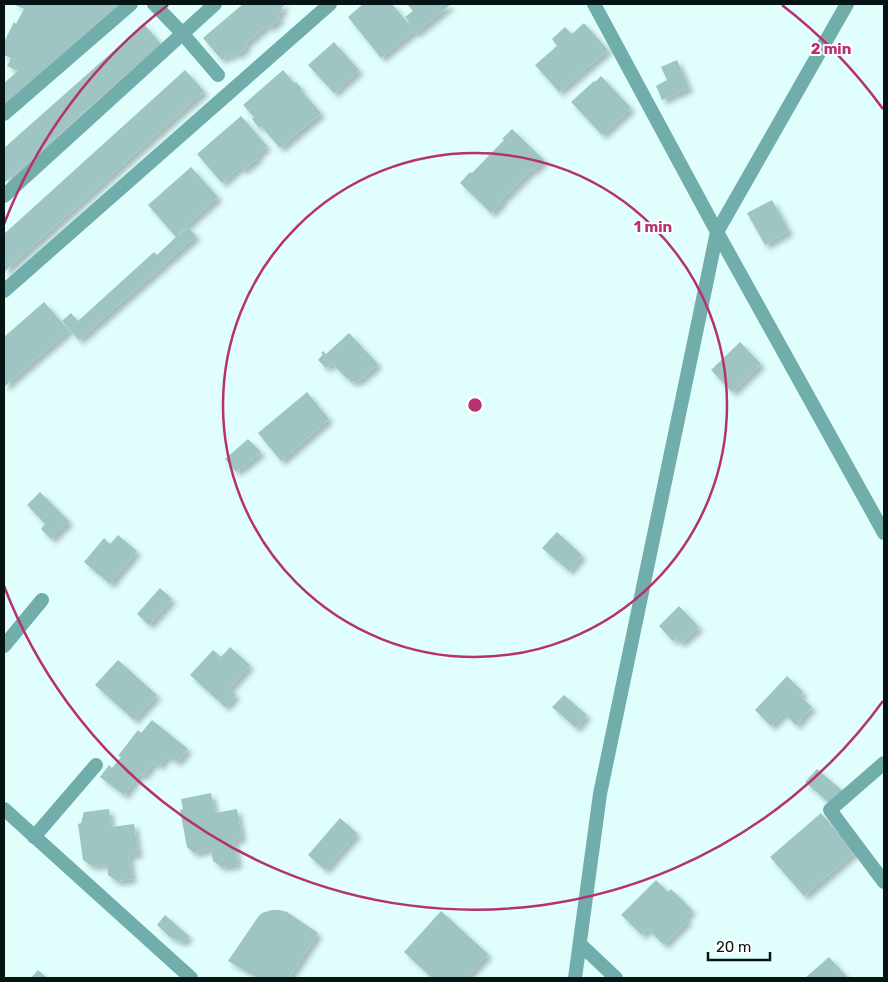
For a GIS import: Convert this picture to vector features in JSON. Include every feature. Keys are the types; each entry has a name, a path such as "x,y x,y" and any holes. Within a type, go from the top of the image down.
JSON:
{"street":[{"path":"4,114 131,4"},
{"path":"154,4 218,74"},
{"path":"4,196 215,4"},
{"path":"4,291 330,4"},
{"path":"594,4 717,232 884,533"},
{"path":"575,978 600,794 717,232 847,4"},
{"path":"4,646 42,600"},
{"path":"884,763 830,810 884,882"},
{"path":"34,836 96,765"},
{"path":"4,809 191,978"},
{"path":"580,944 616,978"}],"building":[{"path":"13,4 123,4 4,106 4,83 18,71 7,66 11,58 4,55 4,42 14,22 16,24 24,9"},
{"path":"243,4 286,4 281,8 283,11 277,15 280,19 270,27 267,25 245,44 247,46 237,55 234,52 230,57 227,55 222,60 203,38"},
{"path":"363,4 392,4 408,23 405,17 413,11 407,4 451,4 416,33 414,31 381,58 348,17"},
{"path":"584,23 608,50 559,92 535,65 557,46 552,39 565,27 572,34"},
{"path":"144,24 161,44 4,183 4,148"},
{"path":"334,42 359,70 334,93 308,65"},
{"path":"677,60 689,88 662,100 656,86 667,80 661,67"},
{"path":"185,70 204,91 4,272 4,234"},
{"path":"283,70 294,83 296,82 321,113 280,148 261,126 259,128 252,119 254,117 243,105"},
{"path":"601,76 631,108 602,135 571,102"},
{"path":"241,116 267,146 257,155 258,158 243,170 240,167 222,183 197,154"},
{"path":"512,129 544,160 533,171 532,169 491,213 460,183 504,140 502,139"},
{"path":"191,167 218,197 177,234 188,227 196,236 79,340 62,321 71,313 78,321 154,252 157,255 176,237 148,205"},
{"path":"772,200 789,231 765,245 747,213"},
{"path":"44,302 69,330 4,387 4,337"},
{"path":"349,333 378,364 360,380 351,382 332,363 326,368 318,360 323,351 326,354"},
{"path":"740,342 761,364 732,392 711,370"},
{"path":"307,392 329,419 281,461 258,433"},
{"path":"248,439 261,452 236,472 225,459"},
{"path":"40,492 69,521 51,539 41,529 45,524 27,505"},
{"path":"557,532 582,555 569,571 542,548"},
{"path":"118,535 137,551 110,584 84,562 104,538 110,544"},
{"path":"160,588 172,599 149,625 137,614"},
{"path":"679,606 699,627 681,643 676,638 673,641 659,626"},
{"path":"230,647 250,665 229,689 236,695 225,707 190,675 213,650 221,657"},
{"path":"118,660 157,695 134,720 95,685"},
{"path":"787,676 803,692 800,696 812,707 796,725 784,713 771,726 755,710"},
{"path":"564,695 587,715 576,728 552,707"},
{"path":"152,720 188,749 177,762 167,756 159,766 154,762 143,776 141,773 124,795 100,777 109,765 112,768 121,757 118,756 138,730 141,733"},
{"path":"817,769 843,791 831,805 805,782"},
{"path":"211,793 215,813 237,809 242,838 234,840 238,864 222,867 213,861 211,849 194,853 187,847 180,810 183,809 181,799"},
{"path":"109,809 111,827 134,824 138,854 129,855 132,879 117,881 108,875 107,864 92,866 83,860 78,824 81,823 84,812"},
{"path":"821,813 855,852 804,896 770,857"},
{"path":"340,818 357,833 325,870 308,855"},
{"path":"656,880 668,892 671,889 692,910 685,917 688,920 664,945 648,929 642,935 621,915"},
{"path":"272,910 287,912 318,933 289,977 258,978 228,961 258,917 262,913"},
{"path":"441,911 488,954 466,978 432,978 404,952"},
{"path":"165,915 189,936 185,940 182,942 170,937 157,925"},
{"path":"829,957 848,978 805,978"},
{"path":"38,970 47,978 31,978"}]}
